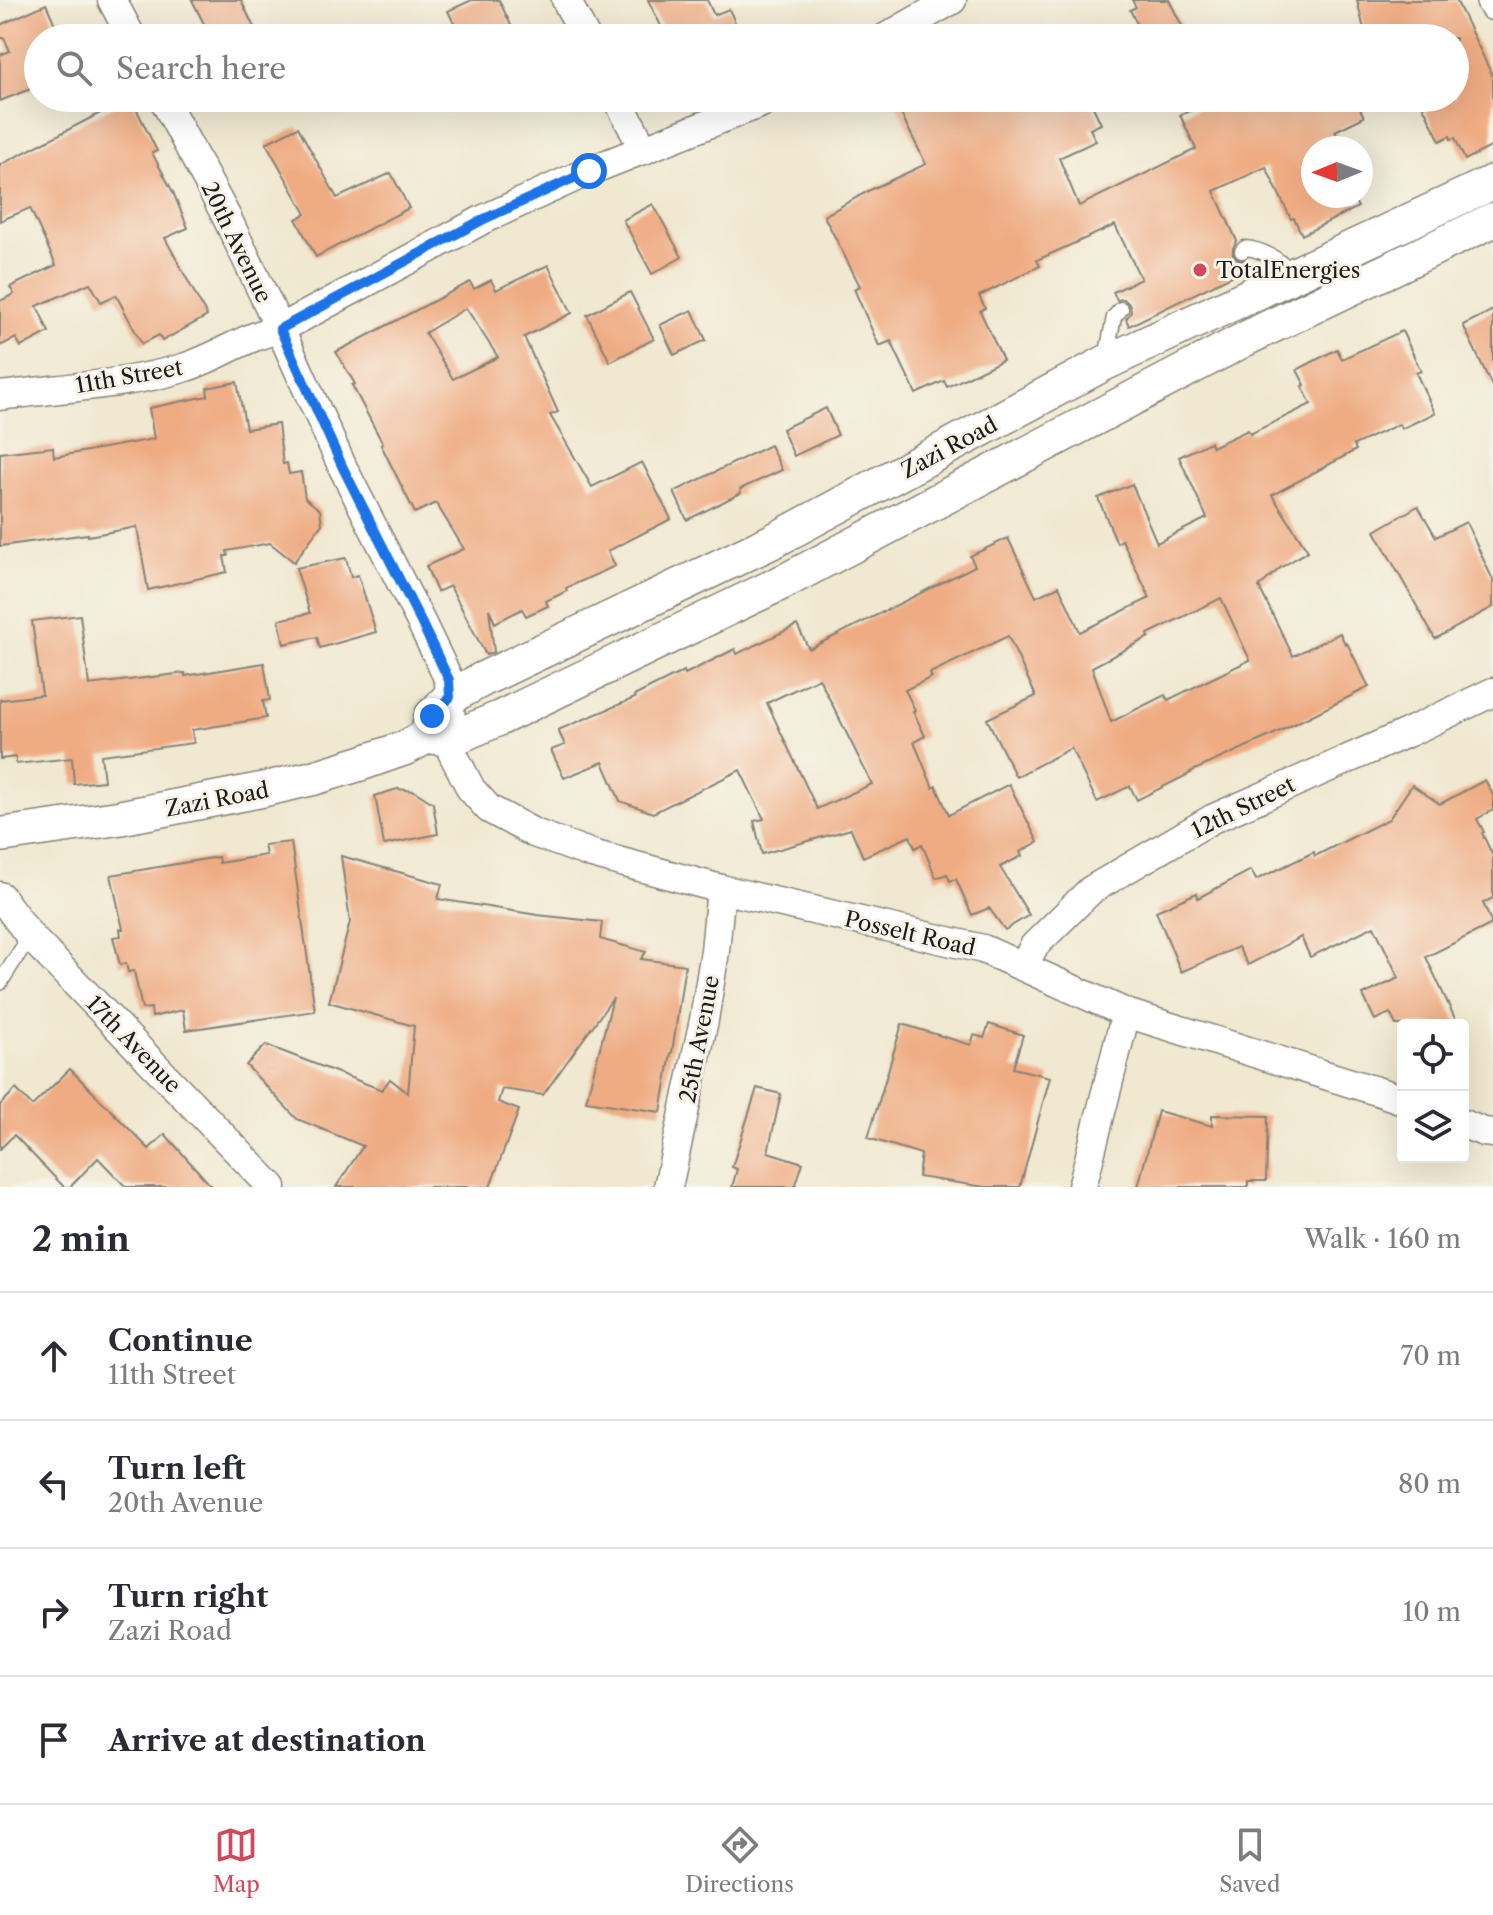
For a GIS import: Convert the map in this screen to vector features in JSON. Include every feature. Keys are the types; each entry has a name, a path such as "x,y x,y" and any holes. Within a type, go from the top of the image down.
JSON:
{"street":[{"path":"112,0 125,24"},
{"path":"566,0 579,24"},
{"path":"910,24 952,0"},
{"path":"1490,0 1493,6"},
{"name":"20th Avenue","path":"170,112 226,216 349,481 449,680 450,697"},
{"path":"624,112 644,150"},
{"name":"11th Street","path":"0,396 113,382 182,369 209,359 262,332 280,329 482,220 589,171 739,112"},
{"name":"Zazi Road","path":"439,737 432,716 450,697 483,679 771,542 1105,363 1493,182"},
{"name":"Zazi Road","path":"0,835 118,818 313,778 500,718 787,580 1249,337 1493,220"},
{"name":"12th Street","path":"1024,966 1034,946 1091,890 1200,826 1493,692"},
{"name":"Posselt Road","path":"439,737 452,752 471,789 489,809 534,833 592,854 721,889 983,949 1126,1013 1397,1098"},
{"name":"25th Avenue","path":"668,1187 704,1020 721,889"},
{"name":"17th Avenue","path":"0,896 30,936 272,1187"},
{"path":"1082,1187 1126,1013"},
{"path":"1469,1126 1493,1133"}],"lane":[{"path":"1242,251 1245,248 1264,251 1295,273"},
{"path":"1105,363 1111,325 1121,309"},
{"path":"0,983 30,936"}],"building":[{"path":"192,0 241,0 252,24 204,24"},
{"path":"472,0 499,0 510,24 454,24 448,11"},
{"path":"648,0 707,0 714,15 729,9 736,24 660,24"},
{"path":"1132,0 1169,0 1181,24 1137,24 1130,10 1136,7"},
{"path":"1357,0 1456,0 1468,24 1363,24"},
{"path":"46,4 55,24 24,24 24,92 0,101 0,55 10,51 4,38 0,38 0,25"},
{"path":"1469,27 1493,77 1493,146 1465,160 1455,138 1451,139 1450,136 1440,141 1426,112 1469,112"},
{"path":"102,112 138,112 157,151 152,153 188,228 165,238 207,316 162,341 159,335 142,344 116,295 101,302 90,283 37,306 49,332 21,347 16,338 0,346 0,301 14,294 10,287 56,265 30,208 0,221 0,165"},
{"path":"900,112 1095,112 1101,124 1090,129 1096,141 1059,158 1079,206 1196,149 1180,115 1187,112 1362,112 1364,117 1335,131 1338,136 1301,136 1301,208 1356,208 1302,235 1266,167 1214,191 1237,241 1233,254 1239,260 1246,260 1250,267 1129,326 1126,319 1131,312 1130,305 1124,299 1117,300 1113,292 1141,279 1115,225 1037,260 1040,266 979,296 985,308 980,311 1003,360 947,387 944,381 916,394 891,341 879,346 854,289 860,286 824,216 926,164"},
{"path":"298,127 337,198 391,173 409,208 316,257 296,219 306,214 266,143"},
{"path":"653,204 682,257 652,274 623,220"},
{"path":"548,265 572,313 524,337 558,412 550,415 592,487 642,462 671,519 608,551 615,566 566,588 567,591 546,601 548,606 526,616 522,609 495,623 489,609 494,652 486,655 450,586 437,592 426,566 464,549 436,503 415,513 352,385 355,384 336,352 470,282 474,289 491,280 496,290","holes":["466,308 498,357 453,379 425,333"]},
{"path":"630,292 654,339 610,362 587,315"},
{"path":"692,310 706,340 674,355 660,325"},
{"path":"1493,310 1493,388 1463,325"},
{"path":"1402,331 1421,371 1416,373 1435,413 1401,429 1399,424 1354,445 1356,450 1272,495 1308,551 1280,568 1259,587 1293,656 1340,633 1369,687 1137,800 1130,786 1097,802 1071,748 1016,777 987,719 1036,696 1008,636 930,673 932,677 905,690 925,736 914,742 933,788 936,786 949,815 1009,784 1038,842 1020,852 1022,856 1000,867 1029,915 1005,930 989,908 972,915 956,879 950,881 947,874 936,878 922,844 915,848 910,836 863,857 851,829 762,854 754,821 764,819 740,770 653,813 620,801 603,762 564,778 551,750 565,745 558,730 635,698 684,671 685,674 735,649 737,654 797,625 809,649 975,566 970,556 1008,538 1036,597 1059,586 1080,632 1150,598 1122,540 1117,543 1098,498 1132,484 1157,543 1207,518 1179,457 1210,442 1212,447 1248,430 1250,434 1311,404 1297,370 1337,349 1342,359","holes":["1221,598 1250,660 1168,700 1165,695 1111,722 1092,667 1149,637 1148,634","819,678 872,784 817,809 767,703"]},
{"path":"237,382 246,429 278,424 283,464 287,463 289,474 301,472 305,498 320,510 322,524 294,562 270,543 227,551 228,556 224,556 227,572 148,590 137,527 0,546 0,453 53,447 54,457 154,439 149,408 208,396 207,388"},
{"path":"826,408 838,435 794,456 782,429"},
{"path":"770,445 782,470 740,489 741,493 687,520 674,492"},
{"path":"1418,506 1436,537 1466,522 1493,580 1493,607 1435,639 1375,531"},
{"path":"346,558 351,577 358,575 376,632 320,648 317,637 284,644 279,620 310,613 296,568"},
{"path":"80,615 89,685 185,673 185,676 264,663 270,700 263,701 266,718 192,730 194,743 101,755 104,781 74,784 72,758 16,764 16,757 0,759 0,700 42,695 32,621"},
{"path":"1485,780 1493,795 1493,810 1477,819 1493,856 1493,898 1483,903 1492,924 1426,957 1455,1019 1397,1019 1396,1025 1390,1013 1375,1020 1363,995 1399,978 1374,926 1310,957 1301,937 1248,965 1238,947 1181,972 1156,911 1197,893 1198,898 1251,870 1256,880 1314,852 1315,856 1389,819 1412,785 1440,804"},
{"path":"397,789 414,791 433,803 438,834 384,845 375,796"},
{"path":"291,842 315,1011 186,1030 183,1010 152,1017 151,1008 142,1009 134,971 128,972 126,963 120,965 113,937 121,936 120,929 123,929 111,875 218,857 219,863 266,855 264,845"},
{"path":"341,856 442,884 438,899 602,922 600,939 646,952 641,959 685,965 661,1112 586,1101 613,998 543,1095 502,1089 498,1102 519,1110 490,1187 336,1187 363,1146 297,1119 246,1065 266,1045 382,1090 390,1079 408,1093 414,1026 329,1002 350,922"},
{"path":"902,1024 971,1045 974,1035 984,1038 989,1024 1023,1035 1013,1068 1050,1077 1020,1187 985,1187 918,1177 921,1154 868,1138"},
{"path":"70,1069 149,1149 165,1134 212,1187 126,1187 98,1158 70,1187 64,1187 14,1135 0,1149 0,1105 16,1089 32,1106"},
{"path":"757,1088 781,1094 768,1152 803,1163 795,1187 732,1187 737,1169 732,1167"},
{"path":"1158,1111 1212,1126 1212,1115 1268,1116 1266,1181 1248,1181 1248,1187 1138,1187"}],"place":[{"name":"TotalEnergies","path":"1200,270"}],"route":[{"path":"432,716 450,697 449,680 343,468 280,329 482,220 589,171"}]}
